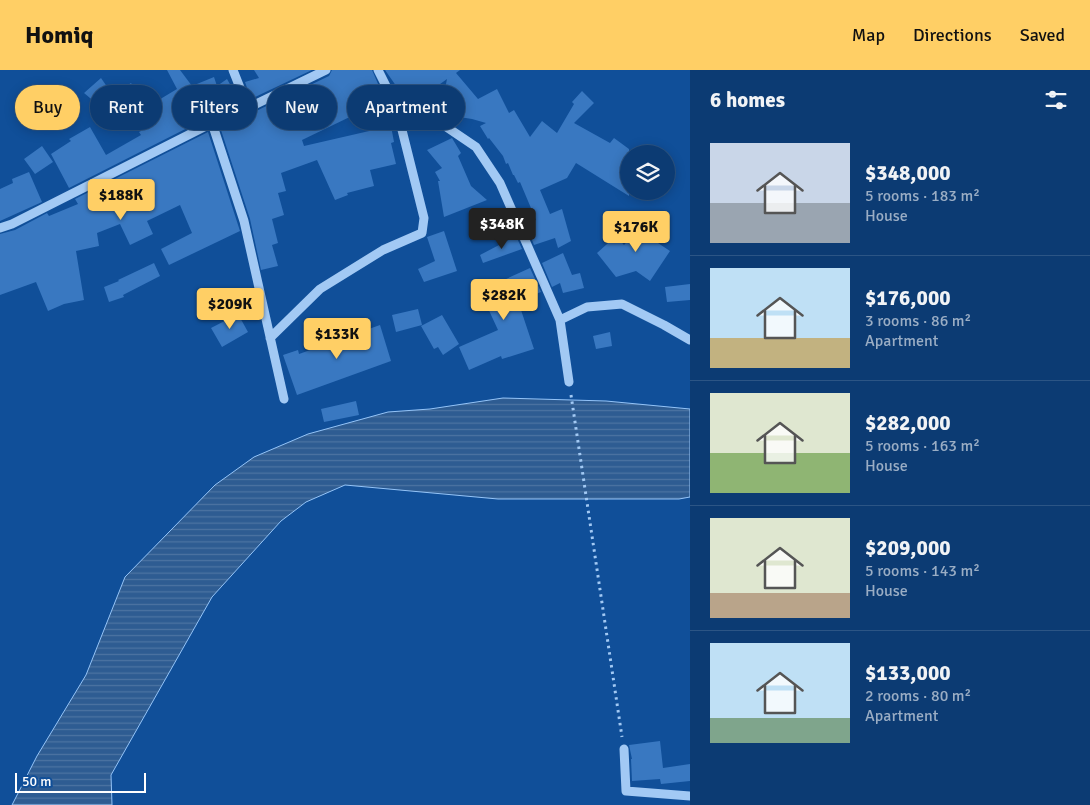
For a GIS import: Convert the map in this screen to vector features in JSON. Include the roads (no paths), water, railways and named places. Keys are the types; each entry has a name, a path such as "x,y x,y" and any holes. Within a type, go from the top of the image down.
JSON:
{"street":[{"path":"233,70 239,85"},
{"path":"257,104 326,70"},
{"path":"378,70 386,85"},
{"path":"0,228 12,224 198,130"},
{"path":"214,130 244,221 284,399"},
{"path":"270,338 320,289 383,250 422,233 424,218 402,130"},
{"path":"452,130 476,147 500,183 509,201 560,320 569,382"},
{"path":"560,320 587,307 622,304 664,324 690,340"},
{"path":"624,749 626,791 690,796"}],"water":[{"path":"503,398 606,401 690,409 690,497 679,499 498,499 345,485 306,502 281,521 212,597 111,775 112,805 12,805 37,756 86,675 125,577 215,485 254,457 308,434 388,412 430,409"}]}
